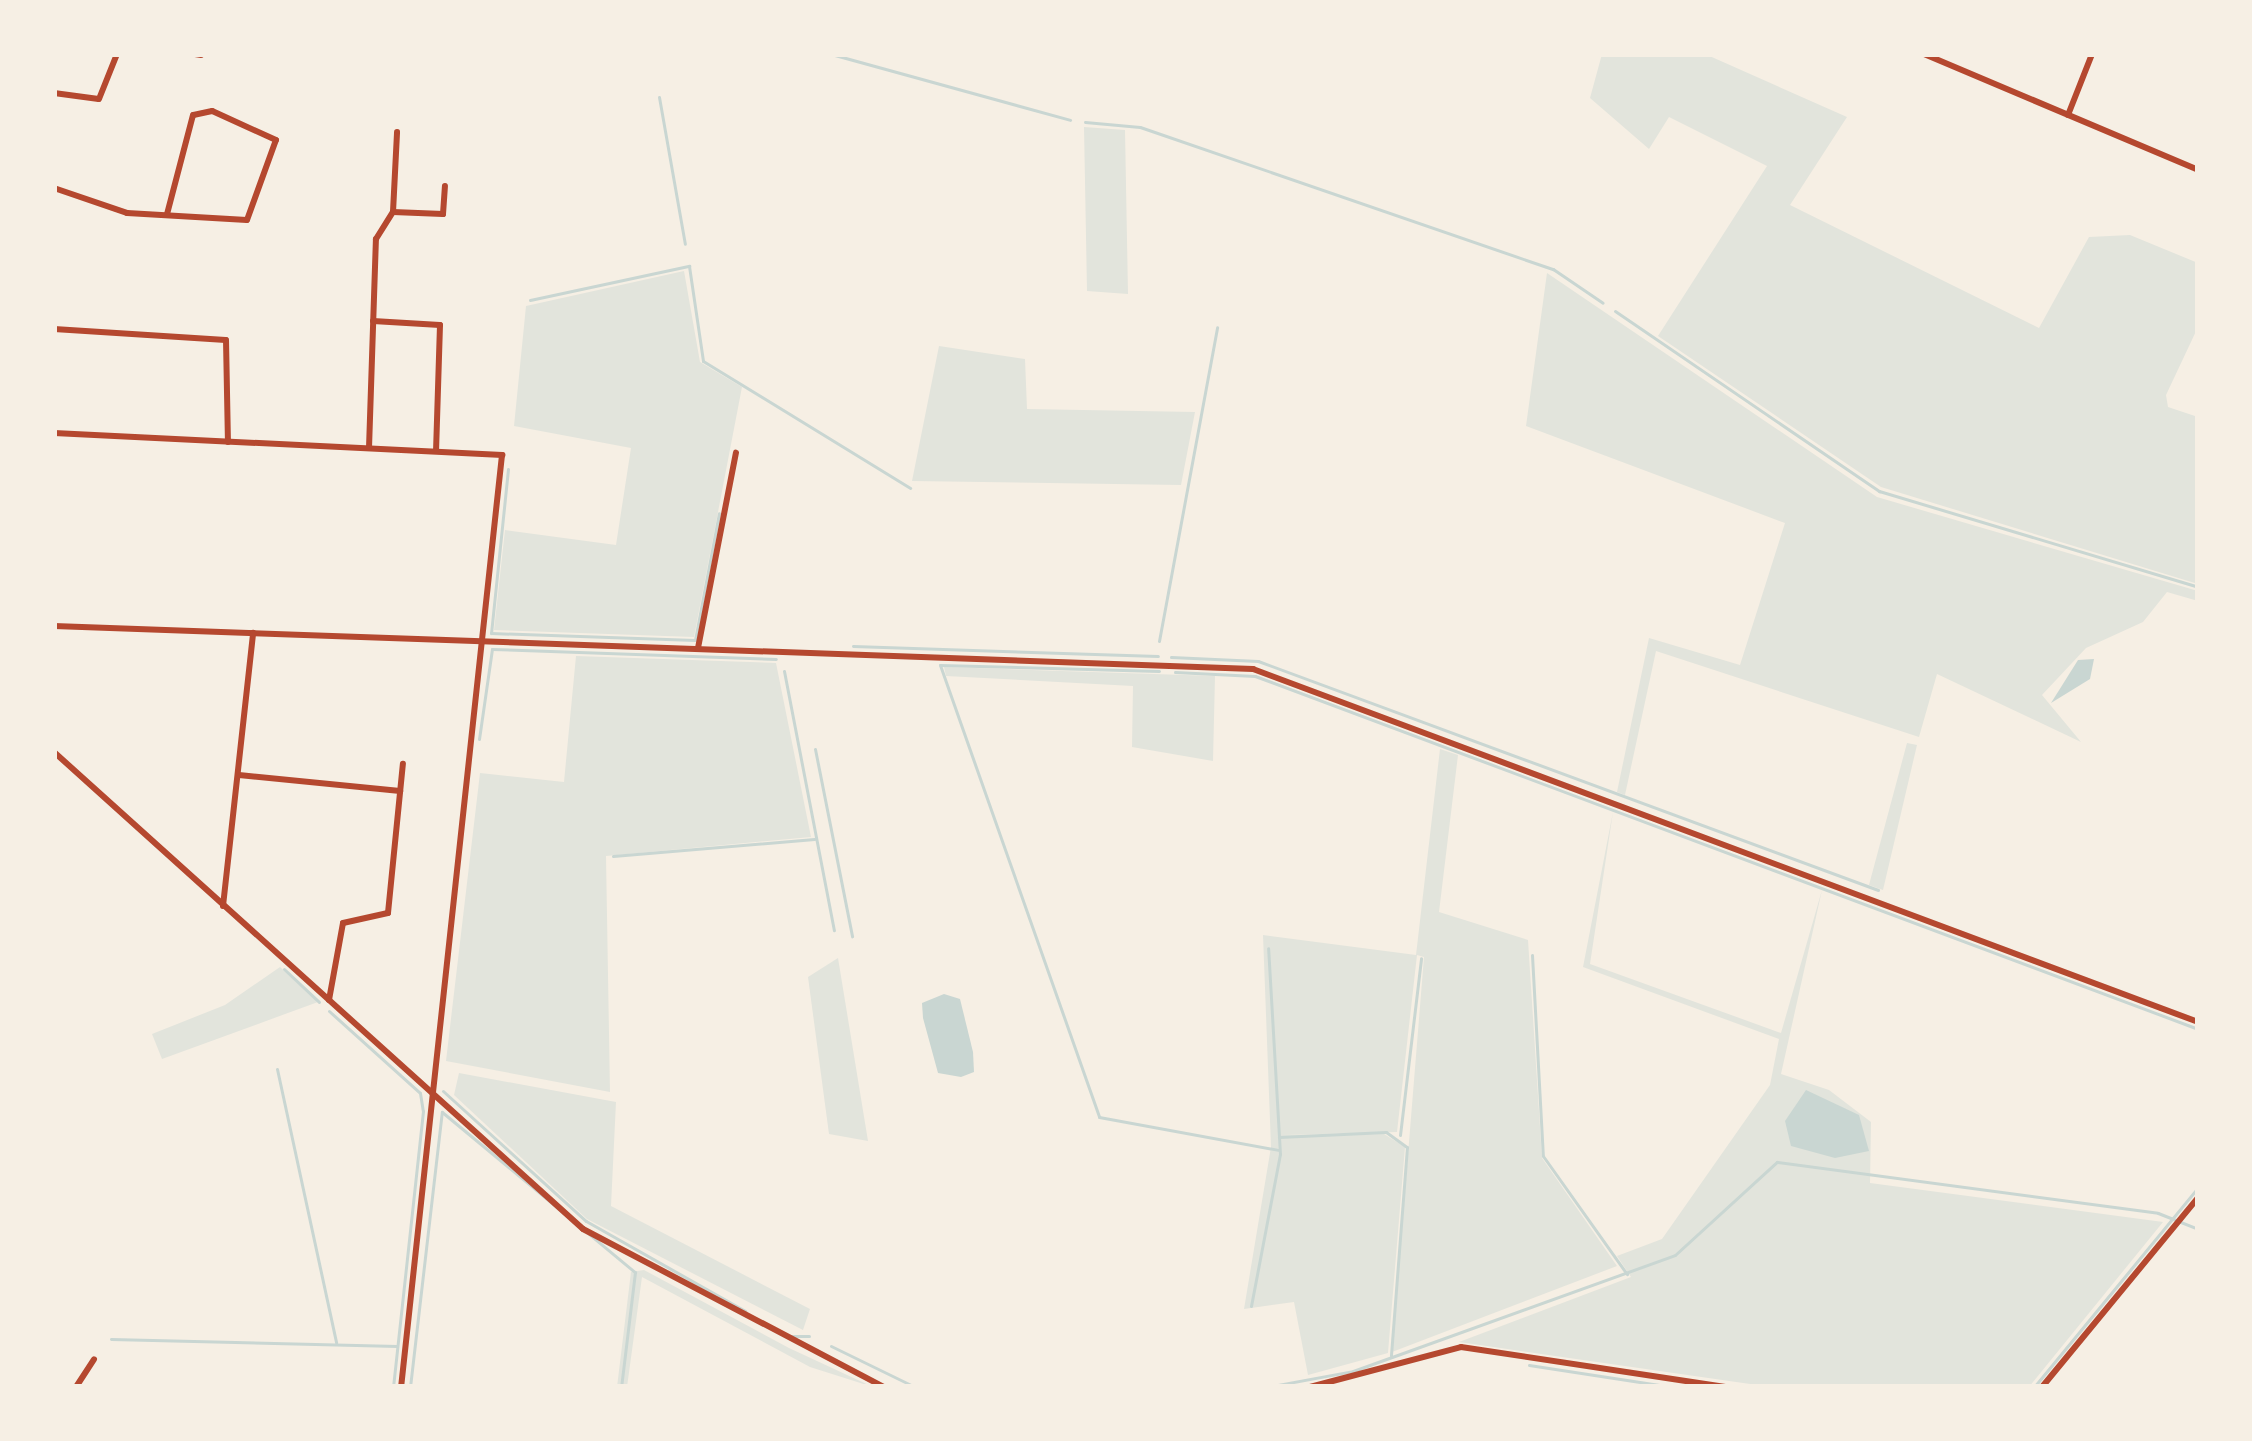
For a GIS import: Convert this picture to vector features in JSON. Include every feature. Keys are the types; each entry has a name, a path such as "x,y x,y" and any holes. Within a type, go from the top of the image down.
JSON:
{"street":[{"path":"54,93 99,99 117,54"},
{"path":"1924,54 2198,170"},
{"path":"2068,116 2092,54"},
{"path":"54,188 167,214 258,214 276,140 212,111 193,115 167,214"},
{"path":"369,448 376,239 394,212 397,132"},
{"path":"394,212 443,214 445,186"},
{"path":"373,321 440,325 436,451"},
{"path":"54,329 226,340 228,442"},
{"path":"54,434 502,454 400,1387"},
{"path":"698,648 736,453"},
{"path":"54,626 1273,674 2198,1022"},
{"path":"223,906 253,633"},
{"path":"54,752 583,1229 884,1387"},
{"path":"329,1000 343,923 388,913 403,764"},
{"path":"239,775 400,791"},
{"path":"2042,1387 2198,1198"},
{"path":"1310,1387 1461,1347 1727,1387"},
{"path":"76,1387 94,1360"}],"shaded area":[{"path":"1602,54 1705,54 1847,117 1790,205 2039,328 2089,237 2130,235 2198,263 2198,327 2166,395 2168,407 2198,417 2198,584 1881,487 1658,336 1767,166 1669,117 1649,149 1590,98"},
{"path":"1084,127 1125,130 1128,294 1087,291"},
{"path":"684,271 700,362 742,387 694,637 494,630 505,530 616,545 631,448 514,426 526,306"},
{"path":"1547,273 1877,497 2198,591 2198,601 2167,592 2143,622 2086,648 2042,695 2081,742 1937,674 1919,737 1656,651 1625,795 1617,792 1649,638 1740,665 1785,523 1526,426"},
{"path":"939,346 1025,359 1027,409 1195,412 1181,485 912,481"},
{"path":"576,656 776,663 811,837 606,856 610,1092 446,1061 480,773 564,782"},
{"path":"2094,659 2090,679 2051,703 2078,660"},
{"path":"944,667 1215,676 1213,761 1132,747 1133,686 946,676"},
{"path":"1907,743 1917,745 1883,890 1869,885"},
{"path":"1440,749 1458,755 1439,912 1528,940 1542,1158 1617,1266 1392,1352 1424,957 1417,955 1397,1132 1282,1135 1384,1134 1405,1147 1388,1353 1308,1375 1294,1302 1244,1309 1271,1147 1263,935 1416,955"},
{"path":"1613,812 1590,964 1781,1033 1822,890 1781,1074 1829,1090 1871,1122 1870,1183 2163,1222 2029,1387 1771,1387 1459,1342 1631,1277 1617,1256 1662,1239 1770,1085 1779,1039 1583,967"},
{"path":"838,958 868,1141 829,1134 808,977"},
{"path":"280,967 318,1002 162,1059 152,1034 225,1005"},
{"path":"944,994 960,999 973,1052 974,1072 961,1077 938,1073 923,1018 922,1003"},
{"path":"459,1073 616,1102 611,1206 810,1309 803,1330 587,1219 454,1095"},
{"path":"1806,1090 1859,1115 1869,1151 1835,1158 1791,1146 1785,1121"},
{"path":"644,1270 873,1387 810,1367 642,1277 627,1387 617,1387 631,1272"}],"waterway":[{"path":"831,54 1070,120"},
{"path":"659,97 685,244"},
{"path":"1085,122 1140,127 1553,269 1603,303"},
{"path":"530,300 689,266 703,361 910,488"},
{"path":"1615,311 1879,491 2198,587"},
{"path":"1159,641 1217,327"},
{"path":"508,469 491,633 695,640 719,513"},
{"path":"853,646 1158,656"},
{"path":"479,739 492,649 776,659"},
{"path":"1171,657 1258,661 1878,890"},
{"path":"1159,671 940,665 1099,1117 1278,1150"},
{"path":"784,671 834,930"},
{"path":"1175,672 1255,676 2198,1029"},
{"path":"815,749 852,936"},
{"path":"613,856 814,839"},
{"path":"1251,1306 1280,1154 1268,948"},
{"path":"1532,955 1543,1156 1627,1274"},
{"path":"1400,1135 1421,958"},
{"path":"284,969 319,1002"},
{"path":"329,1011 420,1093 423,1111 393,1387"},
{"path":"277,1069 336,1343"},
{"path":"443,1091 586,1221 745,1311"},
{"path":"410,1387 442,1112 635,1272 621,1387"},
{"path":"1279,1137 1386,1132 1407,1147 1391,1355"},
{"path":"1267,1387 1353,1371 1675,1255 1777,1162 2158,1213 2198,1229"},
{"path":"2034,1387 2198,1187"},
{"path":"790,1336 809,1336"},
{"path":"111,1339 397,1346"},
{"path":"831,1346 915,1387"},
{"path":"1529,1365 1672,1387"}]}
